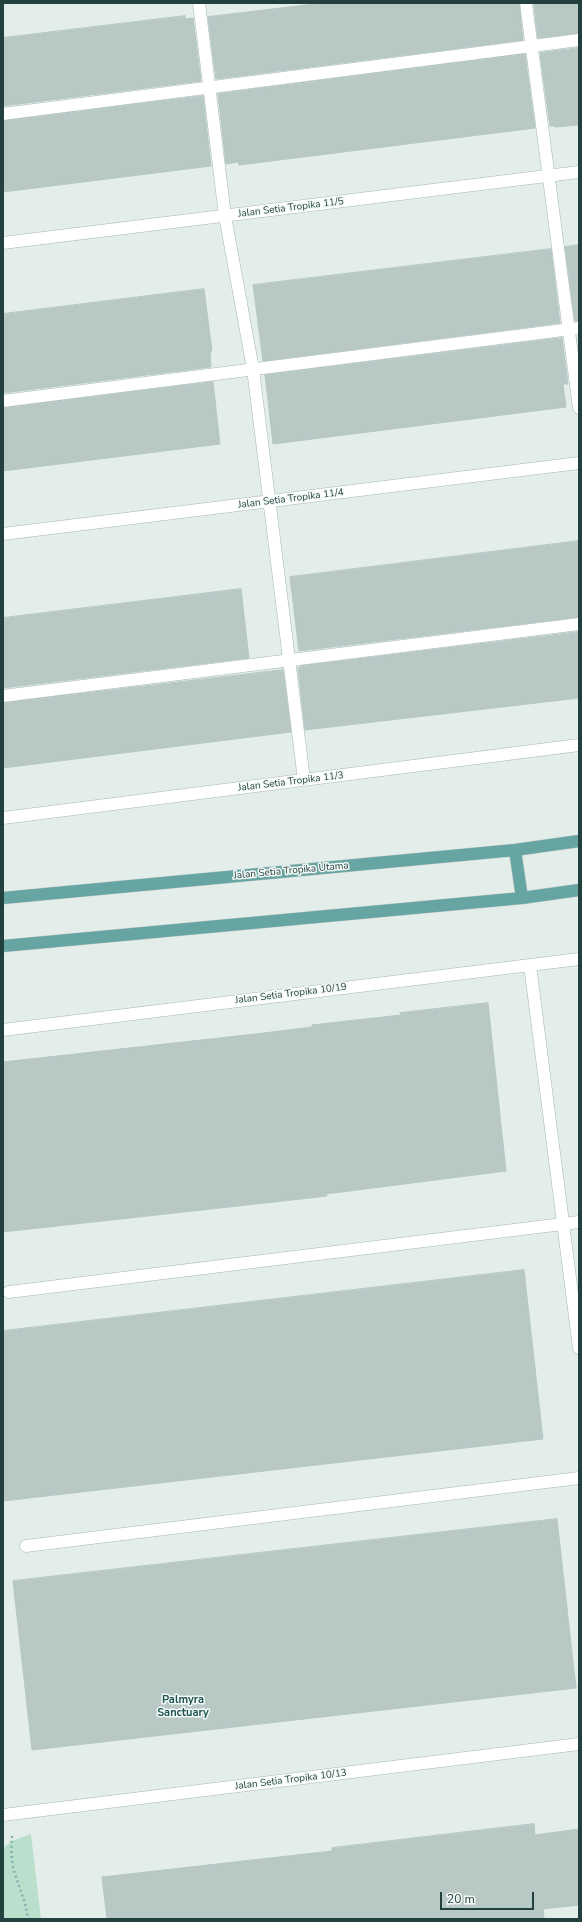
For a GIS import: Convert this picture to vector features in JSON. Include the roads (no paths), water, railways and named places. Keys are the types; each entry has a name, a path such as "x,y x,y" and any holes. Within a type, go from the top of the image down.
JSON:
{"main road":[{"name":"Jalan Setia Tropika Utama","path":"3,898 515,850 579,841"},
{"path":"515,850 522,898"},
{"path":"3,946 522,898 579,890"}],"street":[{"path":"199,3 225,216 252,369 270,502 304,780"},
{"path":"526,3 548,176 574,329 579,408"},
{"path":"3,114 579,40"},
{"name":"Jalan Setia Tropika 11/5","path":"3,243 579,172"},
{"path":"3,401 574,329"},
{"name":"Jalan Setia Tropika 11/4","path":"3,534 579,464"},
{"path":"3,696 579,624"},
{"name":"Jalan Setia Tropika 11/3","path":"3,818 579,745"},
{"name":"Jalan Setia Tropika 10/19","path":"3,1030 579,959"},
{"path":"530,965 579,1348"},
{"path":"8,1292 579,1222"},
{"path":"26,1546 579,1478"},
{"name":"Jalan Setia Tropika 10/13","path":"9,1814 579,1744"}],"district":[{"name":"Palmyra Sanctuary","path":"183,1706"}]}
